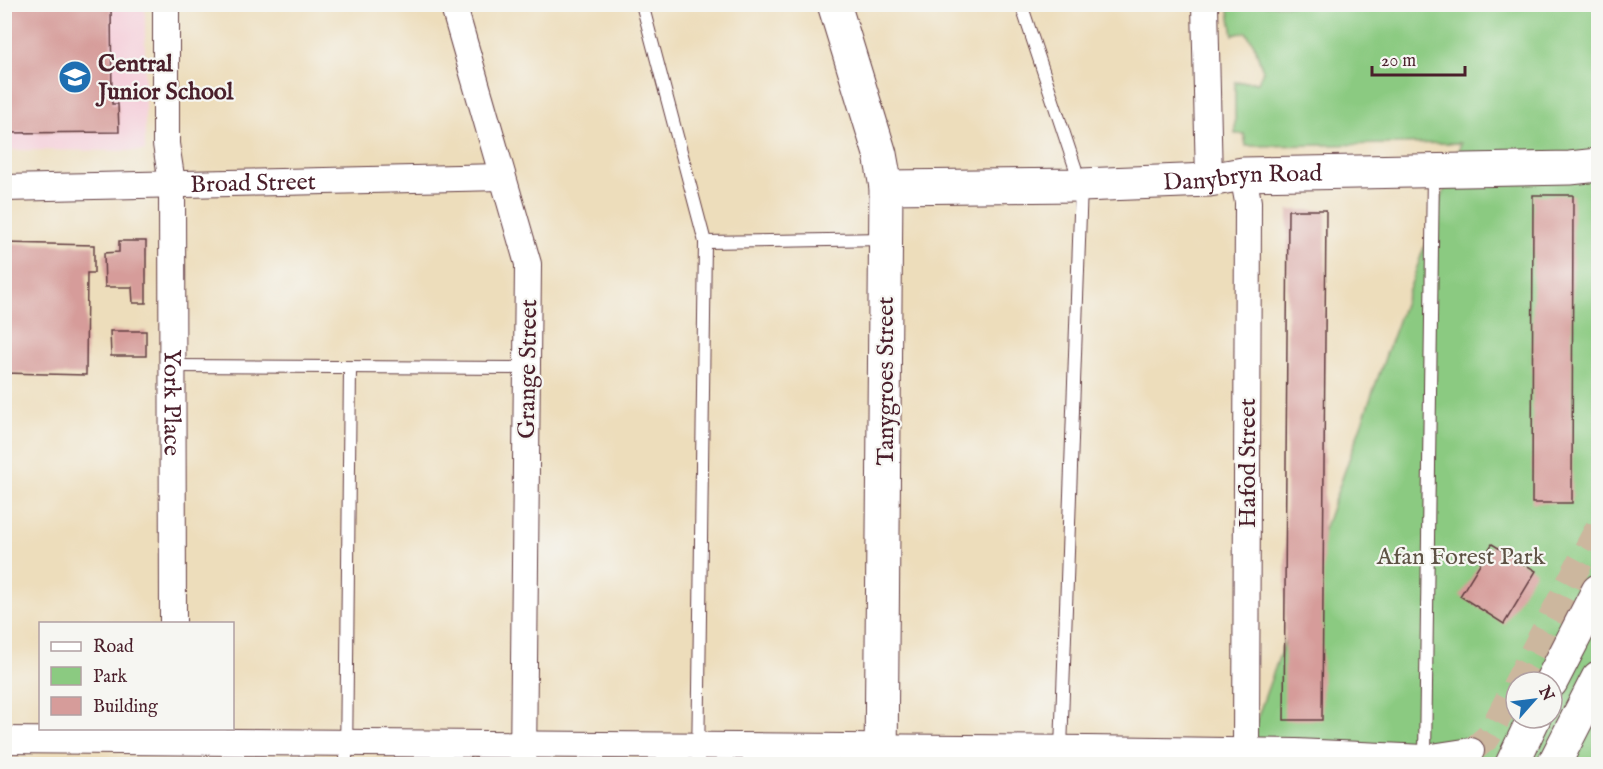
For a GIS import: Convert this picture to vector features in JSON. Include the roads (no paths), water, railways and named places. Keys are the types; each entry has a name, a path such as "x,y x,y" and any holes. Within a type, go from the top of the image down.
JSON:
{"main road":[{"name":"Tanygroes Street","path":"834,4 880,154 886,187 882,756"},
{"name":"Danybryn Road","path":"886,187 1081,184 1209,180 1243,174 1433,171 1599,165"},
{"path":"1557,670 1599,591"},
{"path":"1554,765 1599,678"},
{"path":"1512,765 1528,730"}],"street":[{"name":"York Place","path":"166,4 166,144 172,183 173,622"},
{"name":"Grange Street","path":"453,4 528,264 524,755"},
{"path":"1205,4 1209,180"},
{"name":"Hafod Street","path":"1243,174 1248,202 1246,752"},
{"name":"Broad Street","path":"4,188 502,177"},
{"path":"4,740 346,753 524,755 882,756 1061,749 1087,757 1246,752 1296,758 1425,758 1471,752"}],"lane":[{"path":"642,4 705,242 698,755"},
{"path":"1021,4 1081,184 1061,749"},
{"path":"1425,758 1433,171"},
{"path":"705,242 886,238"},
{"path":"173,366 527,368"},
{"path":"346,753 350,368"}],"tunnel":[{"path":"1471,751 1488,737 1598,528"}],"place":[{"name":"Central Junior School","path":"75,77"}],"park label":[{"name":"Afan Forest Park","path":"1461,556"}]}
